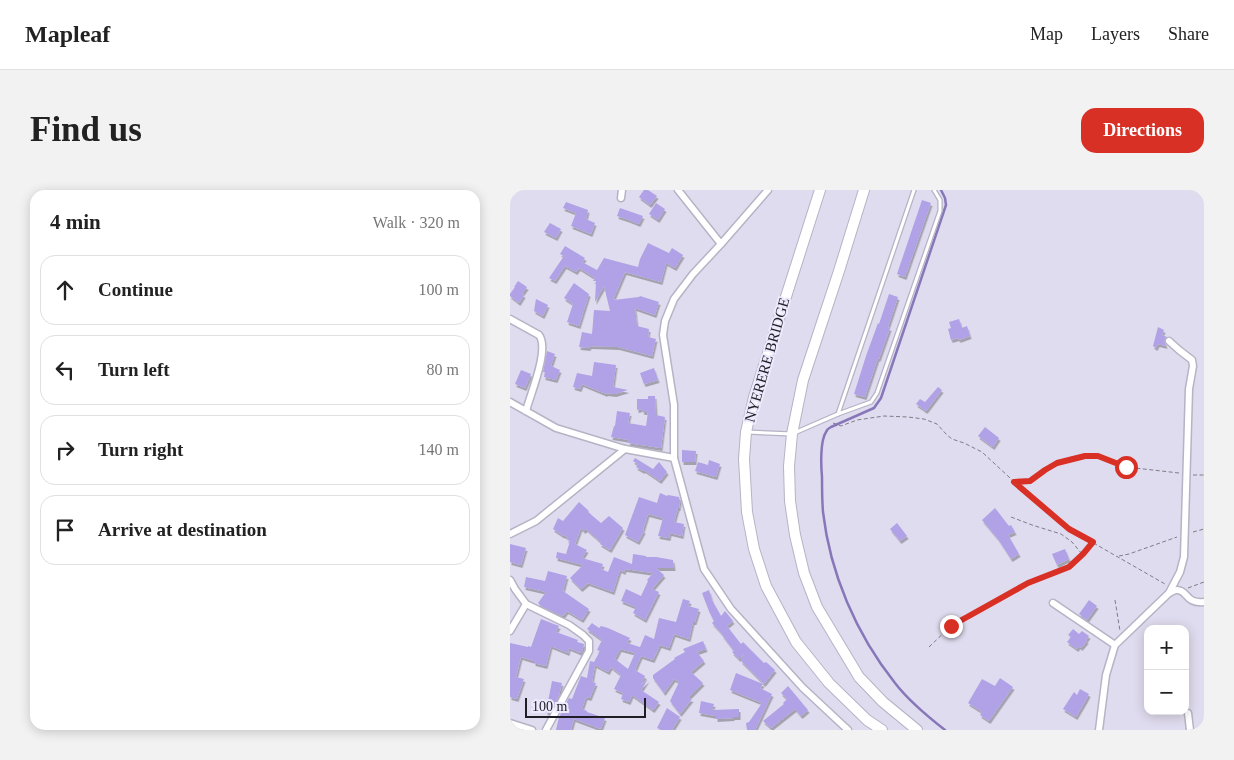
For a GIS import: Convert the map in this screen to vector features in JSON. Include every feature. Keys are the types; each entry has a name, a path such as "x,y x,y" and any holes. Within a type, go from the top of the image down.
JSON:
{"main road":[{"name":"NYERERE BRIDGE","path":"820,190 766,356 746,432 744,459 747,512 754,550 766,586 796,642 829,683 867,720 882,730"},
{"path":"864,190 803,380 792,434 789,466 790,501 795,536 804,573 817,608 860,677 883,702 917,730"}],"street":[{"path":"621,198 622,190"},
{"path":"678,190 721,244"},
{"path":"768,190 693,274 674,299 665,320 663,335 674,405 674,458 704,569 732,609 802,688 848,730"},
{"path":"510,319 539,335 543,343 541,364 526,411"},
{"path":"1099,730 1106,675 1114,645 1171,590 1180,572 1184,557 1189,388 1194,366 1192,360 1169,341"},
{"path":"510,402 556,428 625,449 674,458"},
{"path":"510,534 536,521 625,449"},
{"path":"510,580 526,604 569,625 583,635 590,646 546,730"},
{"path":"1171,590 1180,590 1192,601 1204,602"},
{"path":"1053,602 1114,645"},
{"path":"510,631 526,604"},
{"path":"1188,715 1190,730"},
{"path":"510,723 532,730"}],"lane":[{"path":"838,414 914,190"},
{"path":"746,432 792,434 871,402 877,393 940,211 940,200 934,190"}],"path":[{"path":"836,424 841,426 857,420 884,416 924,419 937,424 952,439 982,452 1069,529 1118,556 1171,590"},
{"path":"1014,482 1030,481 1057,463 1091,455 1126,467 1204,475"},
{"path":"1012,516 1032,525 1061,534 1083,554"},
{"path":"1118,556 1204,529"},
{"path":"929,646 951,626 1028,583 1069,567 1093,542"},
{"path":"1180,590 1204,582"},
{"path":"1115,600 1121,639"}],"building":[{"path":"644,190 648,190 657,196 650,205 639,197"},
{"path":"922,200 931,203 905,277 897,274"},
{"path":"566,202 588,210 586,219 595,223 591,234 571,226 576,213 563,208"},
{"path":"656,203 665,209 658,220 649,214"},
{"path":"620,208 643,216 639,224 617,216"},
{"path":"550,223 561,229 556,238 544,232"},
{"path":"648,243 669,253 672,248 683,255 675,268 666,263 661,282 625,272 613,300 640,296 659,302 655,315 635,308 637,326 649,329 648,337 656,339 652,356 618,347 579,347 582,332 592,334 594,310 610,311 604,286 595,302 596,281 593,281 595,278 579,268 576,272 565,266 555,281 549,278 564,256 560,254 565,246 585,258 582,262 597,270 604,258 638,267"},
{"path":"518,281 527,287 519,303 510,296"},
{"path":"574,283 589,294 579,326 567,322 573,304 564,298"},
{"path":"889,294 898,297 888,327 890,328 865,397 854,394 866,356"},
{"path":"536,299 548,305 543,316 534,311"},
{"path":"959,319 962,328 967,326 970,336 959,340 958,338 951,340 948,329 951,328 949,322"},
{"path":"1158,327 1164,330 1162,335 1167,337 1164,340 1166,346 1158,344 1156,348 1153,346"},
{"path":"547,351 555,354 551,366 560,370 556,380 544,377 545,372 543,372"},
{"path":"594,362 616,365 613,387 628,390 615,394 606,394 582,384 580,389 573,387 577,373 592,376"},
{"path":"654,368 658,380 644,384 640,373"},
{"path":"521,370 531,374 525,388 515,384"},
{"path":"938,387 942,390 926,411 916,404 920,399 925,402"},
{"path":"648,396 655,396 656,415 665,417 661,448 628,443 629,440 611,437 617,411 630,413 628,423 646,426 648,412 643,412 642,409 637,410 637,399 648,399"},
{"path":"985,427 999,438 993,447 978,436"},
{"path":"682,450 696,451 695,462 682,462"},
{"path":"635,458 653,469 659,462 667,472 660,481 636,467 638,464 633,461"},
{"path":"709,460 720,464 716,477 695,471 698,462 708,465"},
{"path":"660,493 679,497 679,508 674,522 684,524 682,536 670,533 669,538 658,536 663,518 648,514 644,531 638,542 625,535 639,497 657,503"},
{"path":"579,502 601,523 609,516 623,528 610,550 600,544 601,542 586,529 584,531 581,528 575,544 587,550 582,558 603,564 601,569 608,572 614,557 632,564 633,554 673,560 674,568 656,568 664,575 652,589 659,592 645,620 633,613 636,607 621,601 626,589 641,596 647,580 653,573 625,569 624,572 620,570 613,592 588,583 581,589 570,578 583,565 556,558 557,552 566,554 570,541 567,540 568,537 553,529 558,518 563,521"},
{"path":"995,508 1015,532 1008,535 1019,554 1011,559 998,539 982,520"},
{"path":"897,523 907,536 900,541 890,529"},
{"path":"510,544 526,548 521,565 510,562"},
{"path":"1065,549 1069,559 1057,565 1052,554"},
{"path":"548,571 567,576 563,591 589,609 582,620 567,611 563,616 541,606 538,603 546,592 524,587 526,577 545,581"},
{"path":"709,590 721,616 725,611 733,621 727,626 741,644 743,642 764,663 766,662 775,670 764,684 741,661 744,654 739,659 732,652 734,651 723,635 712,623 714,621 702,593"},
{"path":"683,599 690,601 688,606 699,609 695,622 693,622 689,639 674,634 669,648 660,645 653,660 641,656 635,670 645,676 641,685 648,679 641,690 659,702 653,710 632,695 629,702 621,699 623,693 614,689 621,675 611,667 608,672 595,665 592,682 596,683 590,698 586,697 582,709 605,718 601,729 574,719 571,730 556,730 559,717 569,698 572,699 581,676 587,678 590,661 594,662 600,651 597,650 602,640 587,629 592,623 599,628 601,626 608,628 630,638 627,643 640,647 645,635 654,639 659,618 676,622","holes":["620,649 635,653 628,669 615,659"]},
{"path":"1089,600 1097,606 1087,620 1079,614"},
{"path":"541,619 559,626 556,632 584,644 581,653 569,648 568,653 551,646 546,666 521,657 516,677 524,679 517,699 510,697 510,643 531,647"},
{"path":"1073,629 1079,634 1082,631 1089,636 1081,648 1079,646 1077,649 1067,642 1071,637 1068,635"},
{"path":"703,641 706,649 697,652 704,661 691,672 703,683 688,698 692,699 680,714 670,701 679,682 674,679 664,693 653,678 653,675 674,658 685,652 683,649"},
{"path":"736,673 763,684 760,688 772,694 755,730 747,730 746,723 749,722 762,703 730,690"},
{"path":"1000,678 1013,687 989,721 980,715 982,712 968,703 982,679 995,686"},
{"path":"552,681 562,683 559,695 550,713 546,712"},
{"path":"788,686 808,710 801,716 795,709 771,728 763,721 784,704 787,699 781,693"},
{"path":"1080,689 1089,694 1076,717 1063,709 1074,692 1077,695"},
{"path":"701,701 714,704 712,710 739,709 739,717 716,719 716,716 699,713"},
{"path":"667,708 680,717 672,730 662,730 657,728"}],"waterway":[{"path":"941,190 946,205 881,398 874,408 827,429 823,441 821,460 823,508 827,535 832,558 847,602 868,644 895,683 918,708 945,730"}],"route":[{"path":"951,626 1028,583 1069,567 1093,542 1069,529 1014,482 1030,481 1057,463 1091,455 1126,467"}]}
